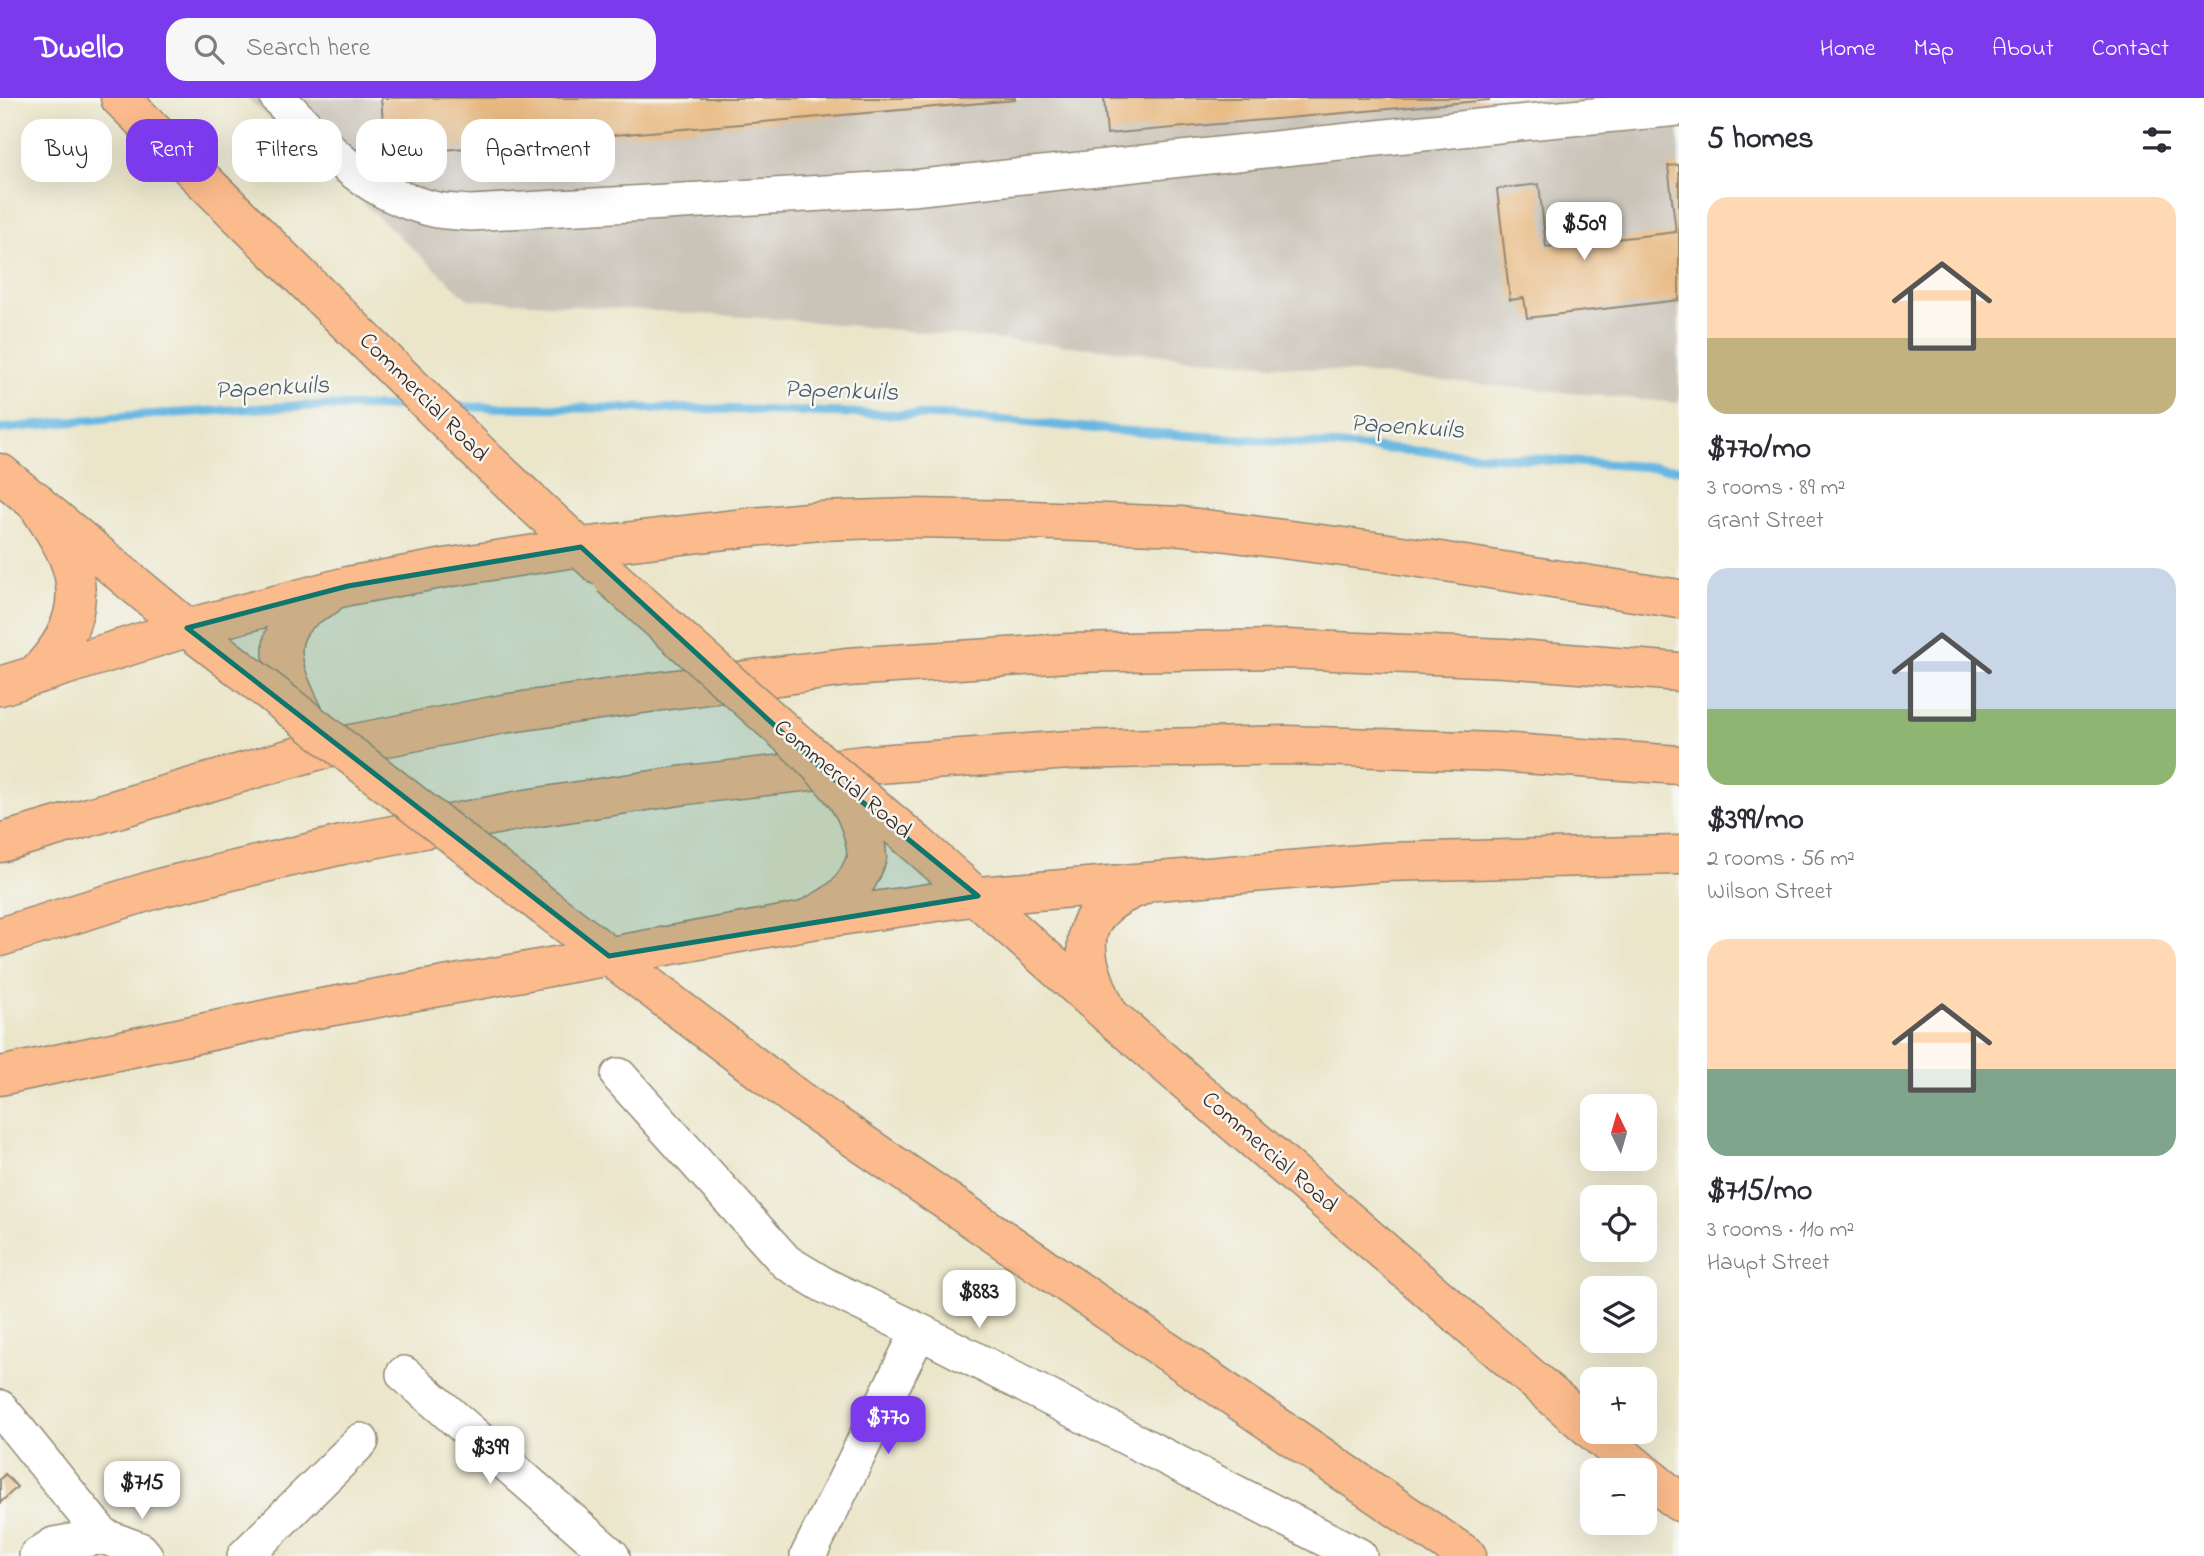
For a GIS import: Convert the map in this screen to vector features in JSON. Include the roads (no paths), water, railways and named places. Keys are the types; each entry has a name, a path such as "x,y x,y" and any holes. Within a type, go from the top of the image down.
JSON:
{"main road":[{"name":"Commercial Road","path":"120,98 487,461 611,577 796,742 918,844 1109,1015 1580,1420"},
{"path":"13,484 187,628 305,717 546,908 800,1101 1467,1556"},
{"path":"13,484 68,556 77,595 71,627 51,660 36,674"},
{"path":"0,686 187,628 348,586 581,547 752,527 846,520 1030,520 1182,526 1382,552 1679,599"},
{"path":"305,717 289,686 283,661 282,639 300,612 348,586"},
{"path":"0,843 329,748 503,714 847,667 1069,653 1286,649 1505,658 1679,672"},
{"path":"796,742 835,782 856,810 866,836 867,857 850,892 834,905 804,921"},
{"path":"0,937 163,887 356,842 526,809 686,785 864,765 1070,750 1287,745 1497,752 1679,765"},
{"path":"0,1076 300,1012 804,921 978,897 1384,862 1679,855"},
{"path":"1109,1015 1097,990 1086,955 1087,935 1093,920 1104,905 1123,893 1159,880"},
{"name":"Commercial Road","path":"1609,1444 1626,1458"},
{"path":"1657,1484 1679,1502"}],"street":[{"path":"278,98 346,167 374,186 406,202 436,210 471,213 912,188 1679,108"},
{"path":"619,1076 786,1262 824,1285 1359,1556"},
{"path":"808,1556 919,1331"},
{"path":"404,1374 612,1556"},
{"path":"0,1408 103,1536 140,1550 145,1556"},
{"path":"245,1556 361,1441"},
{"path":"37,1556 54,1545 103,1536"}],"waterway":[{"name":"Papenkuils","path":"0,429 128,416 297,406 414,407"},
{"name":"Papenkuils","path":"449,407 712,409 950,416 1122,431 1679,469"}]}
